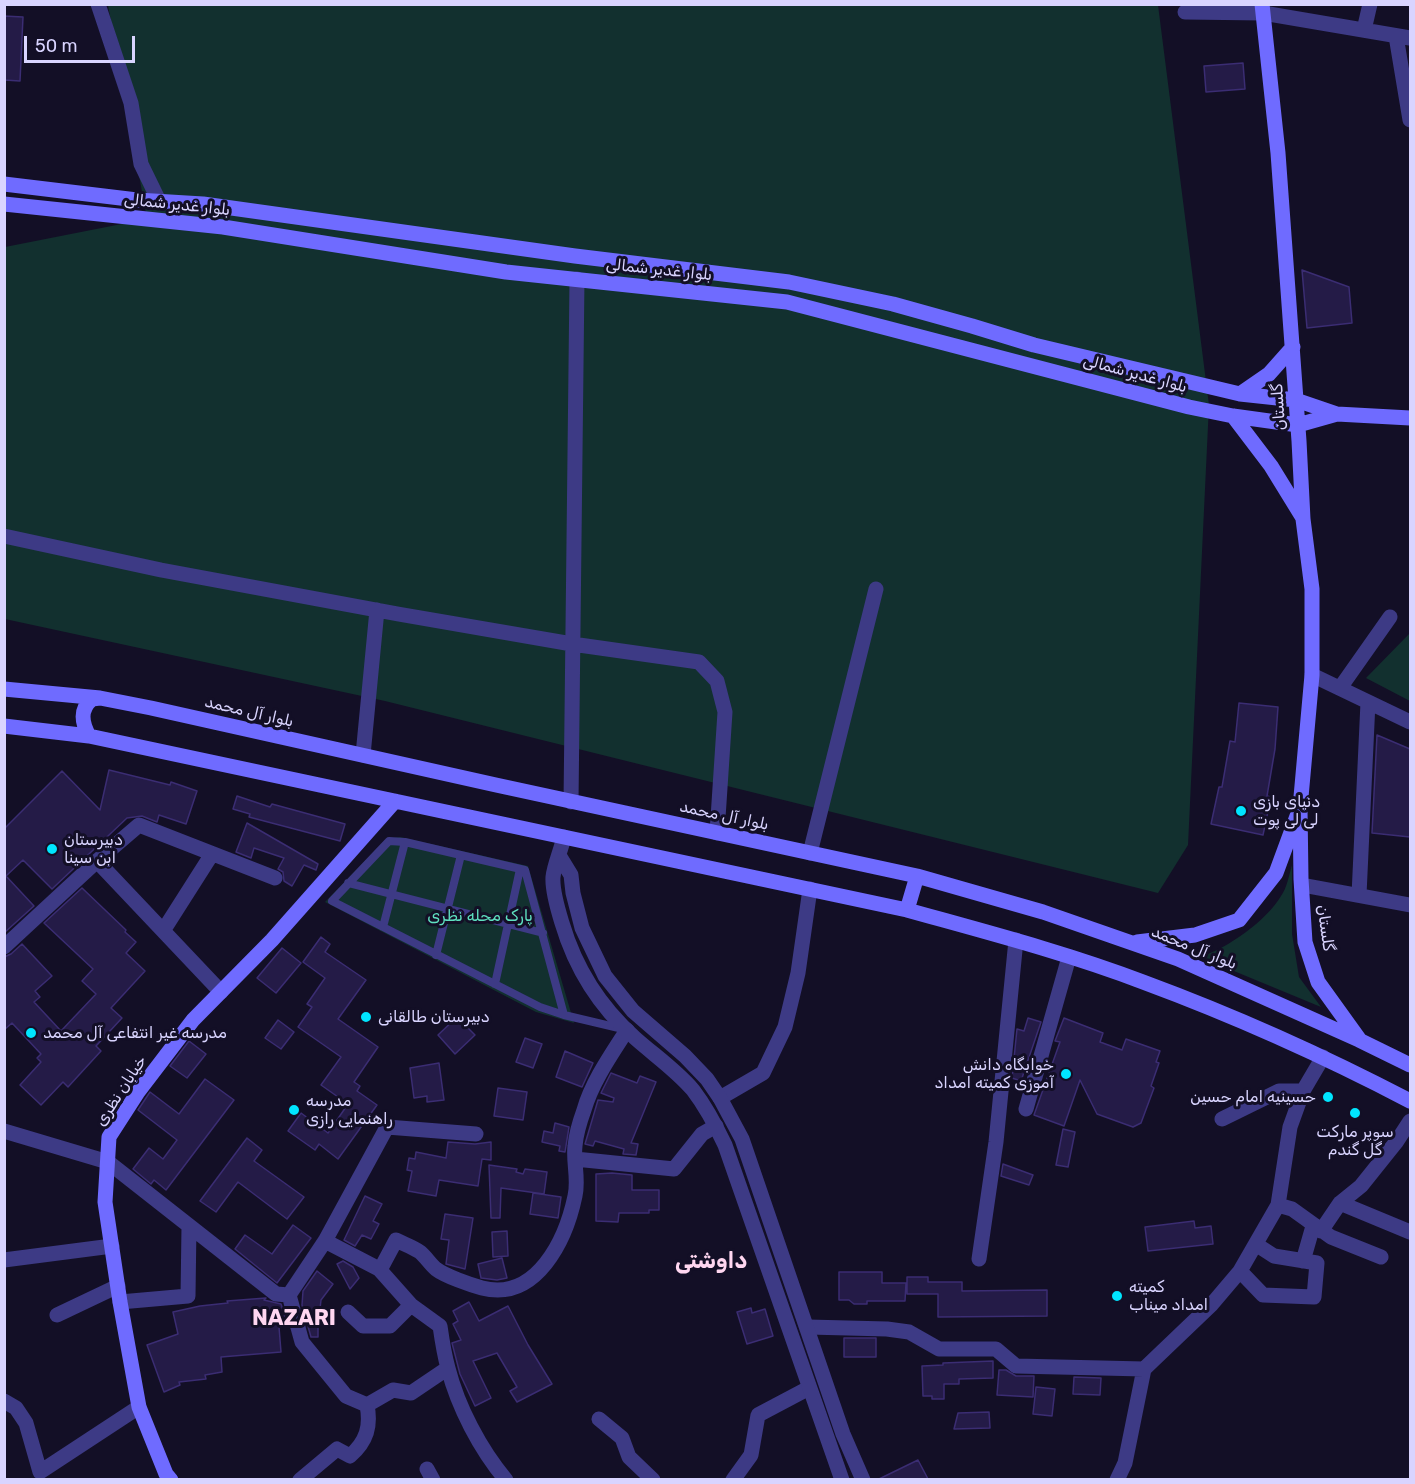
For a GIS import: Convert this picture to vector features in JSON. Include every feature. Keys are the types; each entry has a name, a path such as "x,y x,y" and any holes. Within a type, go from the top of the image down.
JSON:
{"main road":[{"name":"گلستان","path":"1263,9 1278,153 1303,519 1312,589 1312,675 1300,808 1305,942 1318,982 1359,1040"},
{"name":"بلوار غدیر شمالی","path":"4,184 202,204 574,256 819,287 972,326 1034,345 1240,394 1296,400 1337,414"},
{"name":"بلوار غدیر شمالی","path":"4,204 223,227 506,272 787,302 1189,407 1298,425"},
{"path":"1240,394 1269,374 1293,347"},
{"path":"1298,425 1337,414 1410,418"},
{"path":"1233,416 1271,466 1303,519"},
{"name":"بلوار آل محمد","path":"4,689 100,698 916,876 1043,912 1178,959 1409,1060"},
{"path":"88,736 82,721 84,710 92,699 100,698"},
{"path":"4,726 88,736 907,910 1016,940 1143,981 1323,1057 1410,1101"},
{"name":"خیابان نظری","path":"171,1479 166,1473 139,1407 120,1302 105,1202 110,1137 138,1092 193,1020 272,940 395,801"},
{"name":"گلستان","path":"1132,943 1195,935 1239,920 1276,873 1300,808"},
{"path":"907,910 916,876"}],"street":[{"path":"99,4 131,103 141,164 159,201"},
{"path":"1364,30 1370,4"},
{"path":"1185,12 1263,9 1403,37 1410,120"},
{"path":"571,802 577,279"},
{"path":"4,537 161,570 377,610 572,644 699,662 717,681 725,712 717,833"},
{"path":"810,853 876,589"},
{"path":"363,756 377,610"},
{"path":"1340,688 1390,617"},
{"path":"1312,675 1410,722"},
{"path":"1359,895 1368,702"},
{"path":"4,947 139,825 275,878"},
{"path":"564,837 553,878 560,915 572,952 590,986 627,1030 683,1079 706,1108 716,1126 725,1145 842,1479"},
{"path":"163,931 212,854"},
{"path":"560,857 571,875 582,928 605,976 633,1011 685,1056 707,1079 742,1139 843,1434 863,1479"},
{"path":"97,861 221,992"},
{"path":"1302,885 1410,905"},
{"path":"720,1098 763,1072 785,1027 798,974 810,889"},
{"path":"979,1259 996,1142 1016,940"},
{"path":"1026,1108 1069,957"},
{"path":"380,1270 396,1240 421,1253 435,1269 444,1274 484,1288 509,1288 529,1279 546,1264 561,1242 575,1196 578,1176 574,1147 584,1108 607,1062 627,1030"},
{"path":"1117,1479 1125,1463 1144,1369 1212,1304 1240,1271 1278,1205 1290,1127 1303,1090 1323,1057"},
{"path":"1222,1119 1279,1090 1303,1090"},
{"path":"1303,1261 1317,1228 1340,1203 1361,1186 1397,1142 1410,1121"},
{"path":"575,1159 674,1169 702,1134 716,1126"},
{"path":"367,1405 346,1396 302,1342 289,1295 324,1241 387,1127 476,1134"},
{"path":"4,1131 108,1162 276,1294 289,1295"},
{"path":"1340,1203 1410,1232"},
{"path":"1278,1205 1292,1209 1331,1238 1381,1257"},
{"path":"120,1302 188,1296 189,1226"},
{"path":"324,1241 380,1270 411,1305 440,1326 448,1368 467,1419 495,1467 506,1479"},
{"path":"1240,1271 1263,1295 1314,1296 1317,1263 1274,1256 1257,1245"},
{"path":"4,1260 112,1246"},
{"path":"57,1315 118,1286"},
{"path":"348,1312 363,1326 390,1326 411,1305"},
{"path":"808,1327 887,1329 909,1332 939,1349 996,1349 1016,1366 1144,1369"},
{"path":"367,1405 393,1390 411,1393 448,1368"},
{"path":"734,1479 751,1455 758,1415 809,1388"},
{"path":"4,1401 16,1408 26,1423 40,1472 139,1407"},
{"path":"300,1479 337,1449 350,1455 362,1446 370,1420 367,1405"},
{"path":"599,1419 622,1438 629,1457 653,1479"}],"lane":[{"path":"564,1015 525,870 405,842 389,841 332,901 540,1007 564,1015 627,1030"},
{"path":"383,927 405,842"},
{"path":"436,955 461,855"},
{"path":"495,984 520,869"},
{"path":"348,883 543,933"}],"green space":[{"path":"108,5 1158,5 1209,405 1188,845 1158,893 385,701 5,619 5,247 147,219"},
{"path":"1410,633 1410,701 1366,678"},
{"name":"پارک محله نظری","path":"400,837 528,866 574,1023 536,1012 325,902 386,839"},
{"path":"1292,865 1292,934 1299,977 1321,1007 1200,957 1234,940 1266,915 1283,893"}],"building":[{"path":"4,16 23,17 20,81 4,80"},
{"path":"1243,63 1245,89 1206,92 1204,66"},
{"path":"1302,270 1349,287 1352,323 1307,328"},
{"path":"1239,703 1278,707 1275,749 1267,796 1271,797 1263,835 1211,824 1219,787 1222,787 1230,741 1235,742"},
{"path":"1377,735 1410,749 1410,837 1372,833"},
{"name":"دبیرستان ابن سینا","path":"109,770 170,785 171,782 197,791 186,824 159,815 157,822 142,816 127,818 52,889 23,860 6,876 34,906 4,933 4,829 62,771 100,810"},
{"path":"237,796 270,807 272,804 345,824 340,841 249,817 250,814 233,809"},
{"path":"247,823 318,864 316,870 304,865 292,886 284,881 283,872 278,869 284,858 254,848 251,858 236,852"},
{"path":"82,888 136,942 126,953 145,971 111,1008 122,1018 96,1046 101,1051 68,1087 63,1082 41,1105 20,1085 41,1062 37,1058 41,1054 12,1023 4,1030 4,957 22,944 52,976 35,991 40,997 34,1002 61,1031 96,994 82,981 93,969 44,923"},
{"path":"321,937 330,944 325,952 366,980 338,1019 378,1047 354,1082 360,1086 357,1091 377,1105 338,1159 319,1144 315,1150 288,1131 301,1113 328,1133 348,1104 321,1085 341,1057 298,1027 312,1007 307,1004 325,978 303,962"},
{"path":"282,948 301,963 276,993 257,978"},
{"path":"457,1017 475,1035 455,1054 438,1035"},
{"path":"1028,1018 1041,1022 1021,1081 1012,1078 1017,1029 1024,1031"},
{"path":"1064,1018 1103,1033 1100,1042 1122,1050 1126,1039 1160,1051 1156,1062 1159,1063 1151,1086 1154,1088 1141,1123 1133,1127 1097,1114 1080,1080 1064,1126 1034,1115 1060,1042 1055,1041"},
{"path":"278,1020 294,1032 281,1049 265,1038"},
{"path":"525,1038 542,1044 533,1068 516,1062"},
{"path":"189,1041 206,1054 187,1078 170,1066"},
{"path":"565,1051 593,1063 582,1087 556,1077"},
{"path":"439,1063 444,1100 427,1102 427,1096 414,1098 410,1068"},
{"path":"611,1073 637,1083 640,1076 656,1082 631,1143 638,1144 636,1155 623,1154 624,1149 595,1141 593,1146 585,1144 598,1100 613,1102 614,1098 601,1093"},
{"path":"205,1079 234,1100 166,1190 154,1180 151,1184 133,1169 149,1148 163,1159 177,1140 138,1110 150,1092 179,1114"},
{"path":"498,1088 527,1092 523,1120 494,1116"},
{"path":"555,1123 569,1127 565,1152 559,1151 560,1146 542,1142 544,1131 553,1133"},
{"path":"1063,1129 1075,1132 1068,1167 1056,1165"},
{"path":"247,1138 262,1150 254,1161 304,1197 287,1219 238,1182 216,1212 200,1201"},
{"path":"448,1142 475,1144 491,1142 491,1160 482,1159 478,1186 439,1180 436,1196 408,1191 412,1171 407,1170 409,1158 415,1159 416,1152 446,1158"},
{"path":"1003,1164 1033,1175 1029,1185 1001,1176"},
{"path":"489,1165 517,1169 516,1172 523,1174 525,1169 547,1172 544,1194 501,1188 500,1218 491,1218"},
{"path":"596,1174 632,1175 632,1190 659,1190 659,1210 649,1210 649,1213 619,1213 618,1222 596,1221"},
{"path":"533,1193 561,1197 558,1218 530,1214"},
{"path":"365,1196 382,1204 373,1221 379,1224 371,1239 362,1235 355,1246 344,1240"},
{"path":"445,1214 473,1218 465,1269 446,1264 449,1240 441,1239"},
{"path":"1194,1221 1195,1228 1211,1226 1213,1244 1148,1251 1145,1227"},
{"path":"293,1225 311,1238 277,1283 235,1249 245,1235 272,1254"},
{"path":"507,1231 508,1256 493,1257 492,1232"},
{"path":"502,1258 507,1278 497,1280 481,1278 478,1264"},
{"path":"343,1261 353,1267 359,1278 350,1289 337,1264"},
{"path":"317,1271 333,1284 321,1300 320,1309 318,1308 318,1337 311,1337 302,1305 303,1291"},
{"path":"839,1272 882,1272 882,1283 906,1283 905,1301 867,1301 867,1304 854,1304 849,1300 839,1300"},
{"path":"907,1277 928,1277 928,1282 962,1282 962,1291 1047,1290 1047,1316 938,1317 938,1294 907,1294"},
{"path":"266,1298 264,1300 281,1304 288,1326 279,1327 281,1352 221,1357 222,1372 205,1375 206,1379 179,1382 180,1385 164,1392 147,1345 178,1334 173,1312 228,1303 227,1301"},
{"path":"469,1302 479,1321 508,1306 552,1384 517,1402 510,1391 517,1387 497,1353 473,1361 491,1398 475,1406 460,1374 452,1343 461,1340 453,1324 458,1321 453,1311"},
{"path":"751,1308 752,1313 765,1309 773,1336 747,1344 737,1312"},
{"path":"844,1338 876,1338 876,1357 844,1357"},
{"path":"993,1361 993,1378 959,1379 959,1384 944,1384 944,1399 923,1396 922,1366"},
{"path":"999,1370 1006,1370 1016,1376 1034,1376 1033,1397 997,1395"},
{"path":"1074,1377 1101,1378 1100,1395 1073,1394"},
{"path":"1036,1387 1055,1389 1052,1416 1033,1414"},
{"path":"989,1412 990,1428 954,1429 958,1413"},
{"path":"918,1460 928,1479 879,1479"}],"place":[{"name":"دنیای بازی لی لی پوت","path":"1241,811"},
{"name":"دبیرستان ابن سینا","path":"52,849"},
{"name":"دبیرستان طالقانی","path":"366,1017"},
{"name":"مدرسه غیر انتفاعی آل محمد","path":"31,1033"},
{"name":"خوابگاه دانش آموزی کمیته امداد","path":"1066,1074"},
{"name":"حسینیه امام حسین","path":"1328,1097"},
{"name":"مدرسه راهنمایی رازی","path":"294,1110"},
{"name":"سوپر مارکت گل گندم","path":"1355,1113"},
{"name":"کمیته امداد میناب","path":"1117,1296"}],"district":[{"name":"داوشتی","path":"711,1262"},
{"name":"NAZARI","path":"294,1319"}]}
